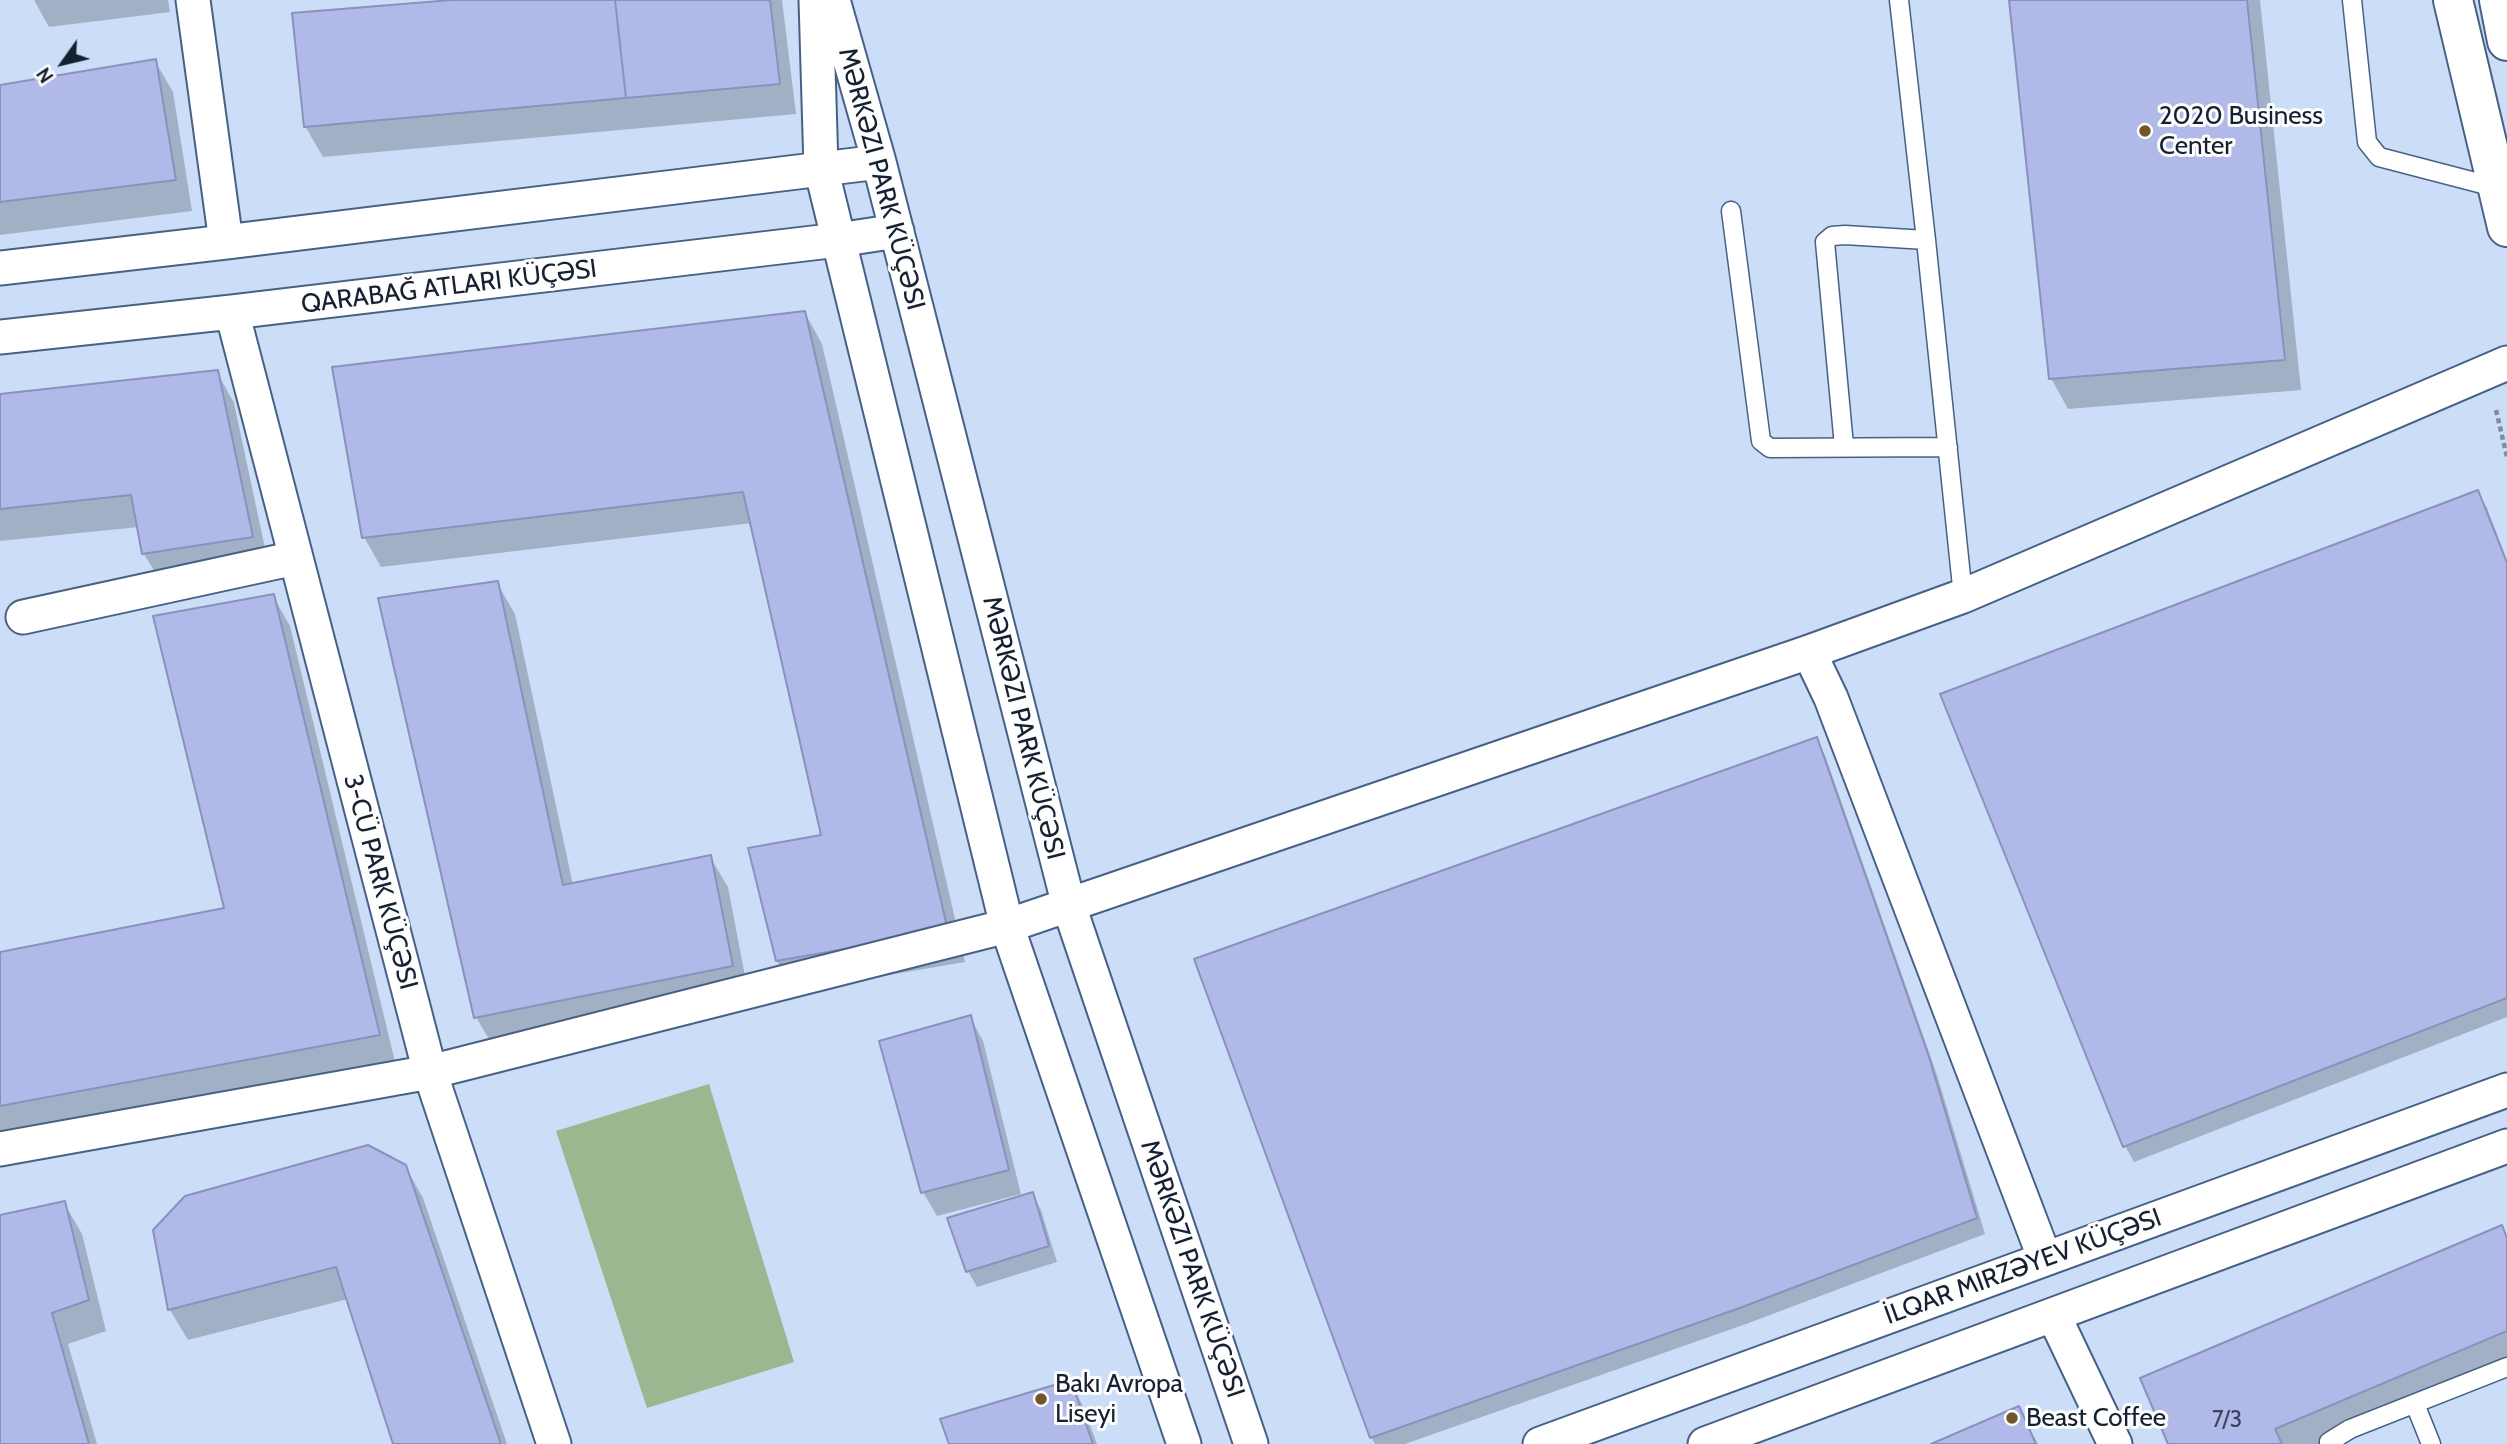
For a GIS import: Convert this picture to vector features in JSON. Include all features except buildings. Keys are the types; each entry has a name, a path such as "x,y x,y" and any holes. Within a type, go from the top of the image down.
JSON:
{"street":[{"path":"193,0 226,243"},
{"name":"MƏRKƏZI PARK KÜÇƏSI","path":"816,0 821,169 1007,926 1184,1444"},
{"name":"MƏRKƏZI PARK KÜÇƏSI","path":"833,0 897,231 1069,905 1251,1444"},
{"path":"2453,0 2507,228"},
{"path":"2499,0 2507,41"},
{"path":"0,268 226,243 879,162"},
{"path":"0,337 232,312 897,231"},
{"name":"3-CÜ PARK KÜÇƏSI","path":"232,312 430,1072 554,1444"},
{"path":"0,1149 430,1072 1007,926 1809,652 1963,596 2497,367"},
{"path":"23,617 295,558"},
{"path":"1809,652 1831,698 2045,1259"},
{"name":"İLQAR MIRZƏYEV KÜÇƏSI","path":"1540,1444 2507,1090"},
{"path":"1705,1444 2507,1146"},
{"path":"2053,1316 2115,1444"}],"lane":[{"path":"1899,0 1963,596"},
{"path":"2352,0 2367,142 2379,157 2498,188"},
{"path":"1731,211 1761,442 1770,448 1948,447"},
{"path":"1844,446 1825,242 1832,236 1845,235 1926,240"},
{"path":"2329,1444 2329,1441 2350,1429 2507,1367"},
{"path":"2415,1404 2431,1444"}],"path":[{"path":"2497,367 2507,457"}],"green space":[{"path":"709,1084 794,1362 647,1408 556,1131"}],"place":[{"name":"2020 Business Center","path":"2145,131"},
{"name":"Bakı Avropa Liseyi","path":"1041,1399"},
{"name":"Beast Coffee","path":"2012,1418"}]}
